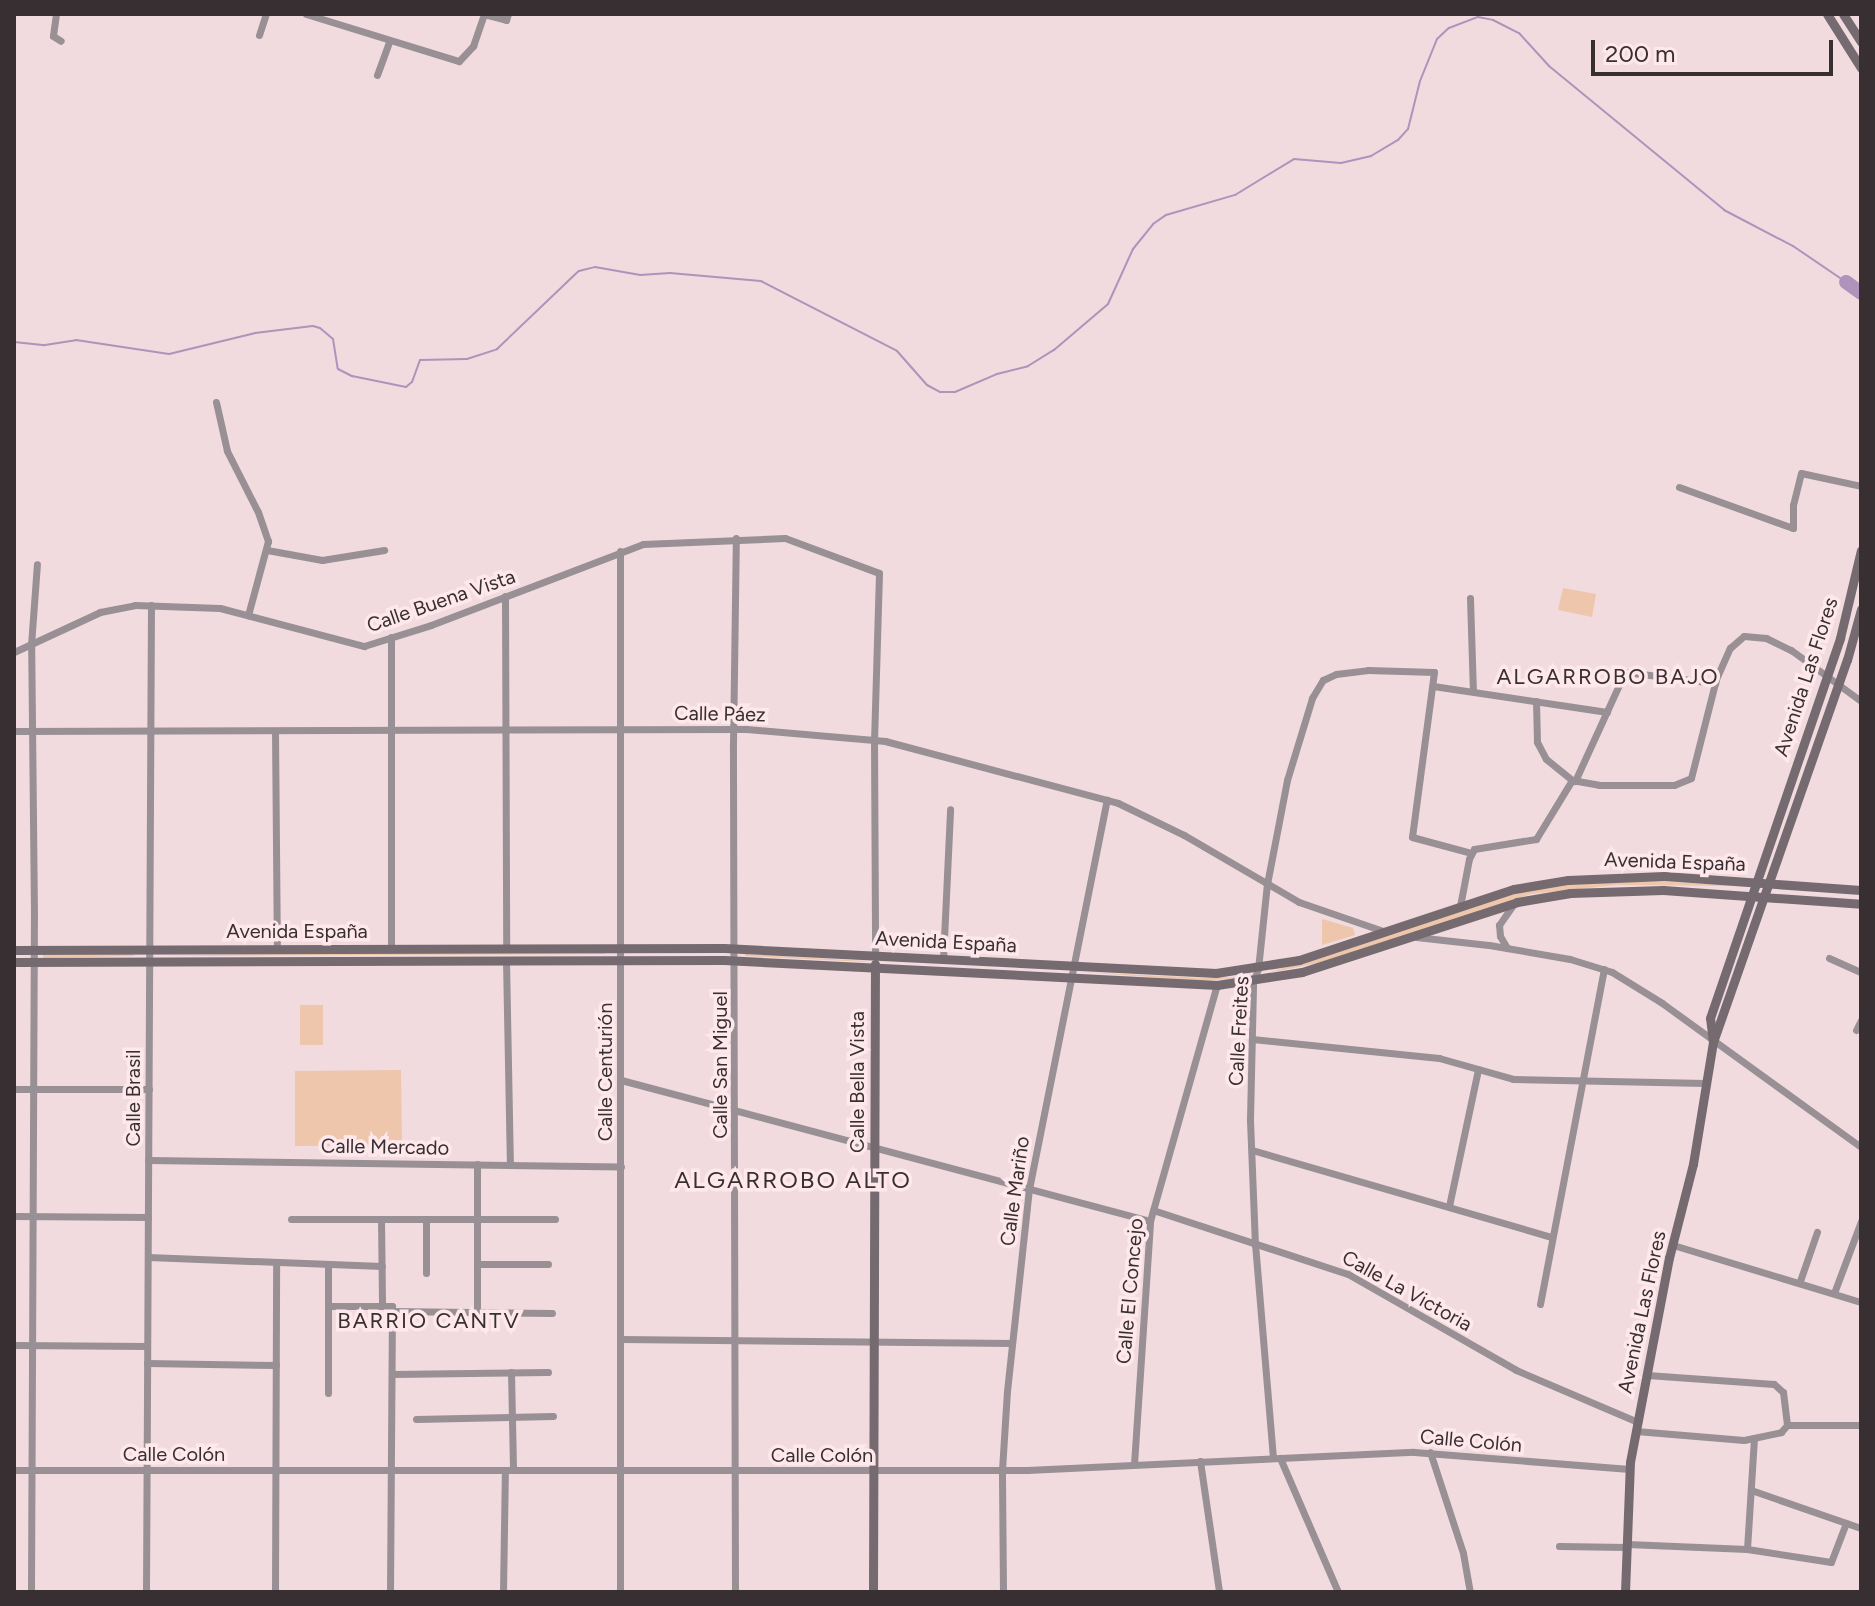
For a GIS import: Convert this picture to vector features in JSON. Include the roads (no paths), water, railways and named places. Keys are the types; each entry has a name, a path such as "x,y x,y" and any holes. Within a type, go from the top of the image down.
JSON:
{"main road":[{"path":"1827,14 1861,68"},
{"path":"1843,14 1861,42"},
{"name":"Avenida Las Flores","path":"1713,1042 1710,1018 1827,678 1861,550"},
{"name":"Avenida Las Flores","path":"1625,1592 1629,1469 1673,1245 1690,1179 1713,1042 1838,687 1861,609"},
{"name":"Avenida España","path":"14,950 735,948 1204,974 1258,969 1299,960 1529,885 1640,876 1861,890"},
{"name":"Avenida España","path":"14,962 735,960 1217,985 1253,982 1320,967 1517,902 1617,889 1861,904"},
{"name":"Calle Bella Vista","path":"873,1592 875,956"}],"street":[{"path":"56,14 53,36 61,41"},
{"path":"259,35 266,14"},
{"path":"306,14 334,18 390,40 459,61 473,46 484,14 506,20 508,14"},
{"path":"377,75 390,40"},
{"path":"216,402 222,438 267,535 267,550 248,615"},
{"path":"1679,487 1793,528 1793,505 1801,473 1861,486"},
{"name":"Calle San Miguel","path":"735,1592 733,729 736,538"},
{"name":"Calle Buena Vista","path":"14,652 112,608 151,605 205,606 355,645 391,637 620,551 658,541 785,538 879,573"},
{"path":"267,550 322,560 384,550"},
{"name":"Calle Centurión","path":"620,551 620,1592"},
{"path":"31,1592 31,645 37,564"},
{"name":"Calle Bella Vista","path":"875,956 874,740 879,573"},
{"path":"505,596 506,948"},
{"path":"1470,598 1473,691"},
{"name":"Calle Brasil","path":"146,1592 151,605"},
{"path":"391,637 391,949"},
{"path":"1536,701 1536,732 1541,752 1553,768 1574,780 1599,785 1687,782 1698,762 1715,683 1730,648 1740,638 1766,638 1791,650 1861,701"},
{"name":"Calle Freites","path":"1338,1592 1276,1458 1255,1245 1253,982 1258,969 1267,884 1292,762 1318,686 1329,676 1368,670 1434,672 1433,686"},
{"path":"1460,906 1471,853 1478,847 1536,839 1574,780 1621,677 1628,670 1715,683"},
{"path":"1471,853 1412,837 1433,686 1607,712"},
{"name":"Calle Páez","path":"14,731 733,729 874,740 1107,800 1184,835 1314,909 1386,932"},
{"path":"275,731 277,949"},
{"name":"Calle Mariño","path":"1003,1592 1002,1470 1029,1189 1107,800"},
{"path":"943,960 950,809"},
{"path":"1507,948 1500,936 1499,925 1503,915 1517,902"},
{"path":"1410,937 1507,948 1604,969 1662,1003 1861,1147"},
{"path":"1829,958 1861,972"},
{"path":"506,960 510,1165"},
{"path":"1540,1304 1604,969"},
{"name":"Calle El Concejo","path":"1134,1464 1150,1221 1217,985"},
{"path":"1856,1030 1861,1020"},
{"path":"1252,1039 1439,1058 1513,1079 1580,1083 1705,1083"},
{"path":"1449,1206 1478,1069"},
{"path":"621,1080 1150,1221"},
{"path":"14,1089 149,1089"},
{"path":"1252,1150 1552,1237"},
{"name":"Calle Mercado","path":"148,1160 621,1167"},
{"path":"477,1164 477,1312"},
{"name":"Calle La Victoria","path":"1153,1210 1255,1245 1308,1258 1348,1274 1516,1370 1637,1427 1716,1440 1754,1438 1781,1432 1787,1425"},
{"path":"14,1216 148,1217"},
{"path":"291,1219 555,1219"},
{"path":"381,1219 382,1306"},
{"path":"426,1219 426,1273"},
{"path":"1834,1293 1861,1221"},
{"path":"1800,1281 1817,1232"},
{"path":"1673,1245 1861,1302"},
{"path":"148,1257 382,1266"},
{"path":"275,1592 276,1262"},
{"path":"477,1264 548,1264"},
{"path":"328,1266 328,1393"},
{"path":"328,1306 552,1313"},
{"path":"390,1592 392,1308"},
{"path":"621,1339 1012,1343"},
{"path":"14,1345 147,1346"},
{"path":"147,1363 276,1365"},
{"path":"503,1592 512,1417 511,1372"},
{"path":"392,1374 548,1372"},
{"path":"1647,1375 1774,1384 1783,1392 1787,1425 1861,1425"},
{"path":"416,1419 553,1416"},
{"path":"1747,1549 1754,1438"},
{"path":"1430,1452 1463,1553 1470,1592"},
{"name":"Calle Colón","path":"14,1470 1002,1470 1430,1452 1629,1469"},
{"path":"1200,1461 1219,1592"},
{"path":"1751,1490 1861,1528"},
{"path":"1559,1546 1747,1549 1831,1562 1846,1523"}],"waterway":[{"path":"14,342 45,345 76,340 169,354 255,333 313,326 333,339 338,369 352,376 406,387 412,382 420,360 467,359 497,349 579,271 595,267 640,275 670,273 761,281 897,351 927,385 940,392 955,392 997,374 1028,366 1054,350 1108,304 1133,249 1153,224 1166,215 1235,195 1294,159 1341,163 1371,156 1398,140 1408,129 1420,81 1437,39 1449,28 1478,17 1493,20 1519,33 1549,66 1724,210 1793,246 1846,282"},
{"path":"1846,282 1861,293"}],"district":[{"name":"ALGARROBO BAJO","path":"1608,677"},
{"name":"ALGARROBO ALTO","path":"793,1180"},
{"name":"BARRIO CANTV","path":"429,1321"}]}
